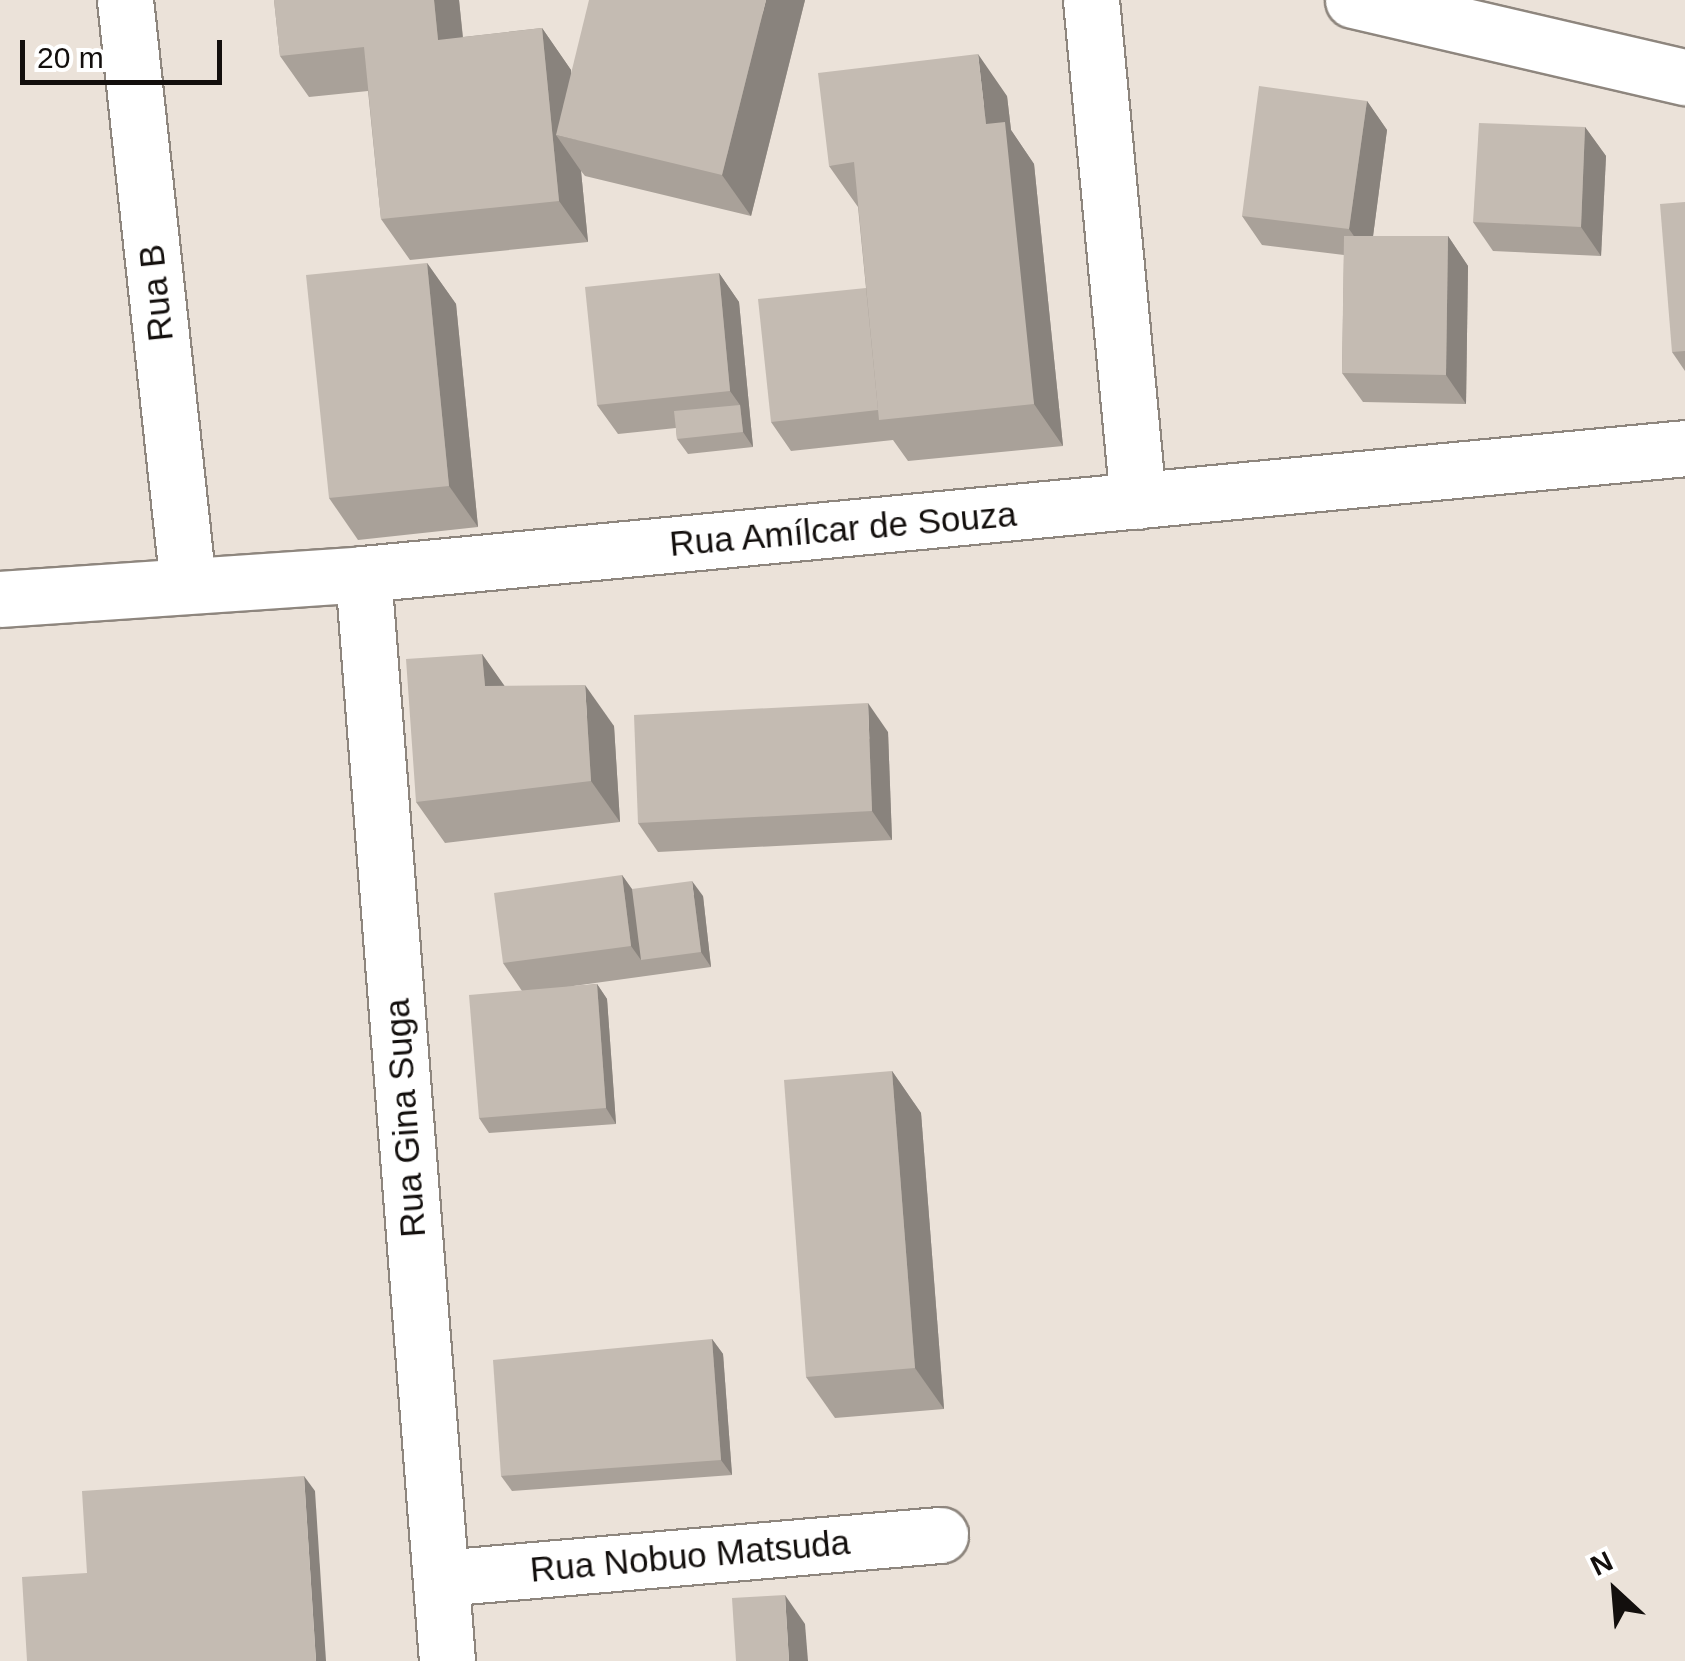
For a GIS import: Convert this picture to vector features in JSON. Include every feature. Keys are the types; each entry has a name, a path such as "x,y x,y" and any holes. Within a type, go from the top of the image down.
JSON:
{"street":[{"name":"Rua B","path":"125,0 188,586"},
{"path":"1090,0 1138,500"},
{"path":"1353,0 1557,24 1685,77"},
{"name":"Rua Amílcar de Souza","path":"0,599 364,574 1685,448"},
{"name":"Rua Gina Suga","path":"364,574 447,1661"},
{"name":"Rua Nobuo Matsuda","path":"441,1578 940,1535"}],"building":[{"path":"274,0 434,0 438,40 542,28 559,201 381,219 364,47 280,56"},
{"path":"589,0 766,0 722,175 556,135"},
{"path":"978,54 986,124 1005,122 1034,404 879,420 854,162 829,166 818,73"},
{"path":"1259,86 1367,101 1349,229 1242,216"},
{"path":"1479,123 1585,127 1581,227 1473,222"},
{"path":"1685,202 1685,351 1672,352 1660,204"},
{"path":"1344,236 1448,236 1446,375 1342,373"},
{"path":"427,263 449,486 329,498 306,275"},
{"path":"719,273 730,391 597,405 585,287"},
{"path":"866,288 878,410 771,422 758,299"},
{"path":"740,405 743,432 677,439 674,411"},
{"path":"482,654 485,686 585,685 591,781 416,802 406,659"},
{"path":"868,703 872,811 638,823 634,715"},
{"path":"622,875 631,946 503,963 494,893"},
{"path":"692,881 701,952 641,960 632,889"},
{"path":"597,984 606,1108 479,1118 469,995"},
{"path":"892,1071 915,1368 806,1377 784,1080"},
{"path":"712,1339 721,1460 501,1476 493,1360"},
{"path":"304,1476 316,1661 27,1661 22,1577 87,1573 82,1491"},
{"path":"785,1595 789,1661 736,1661 732,1598"}]}
